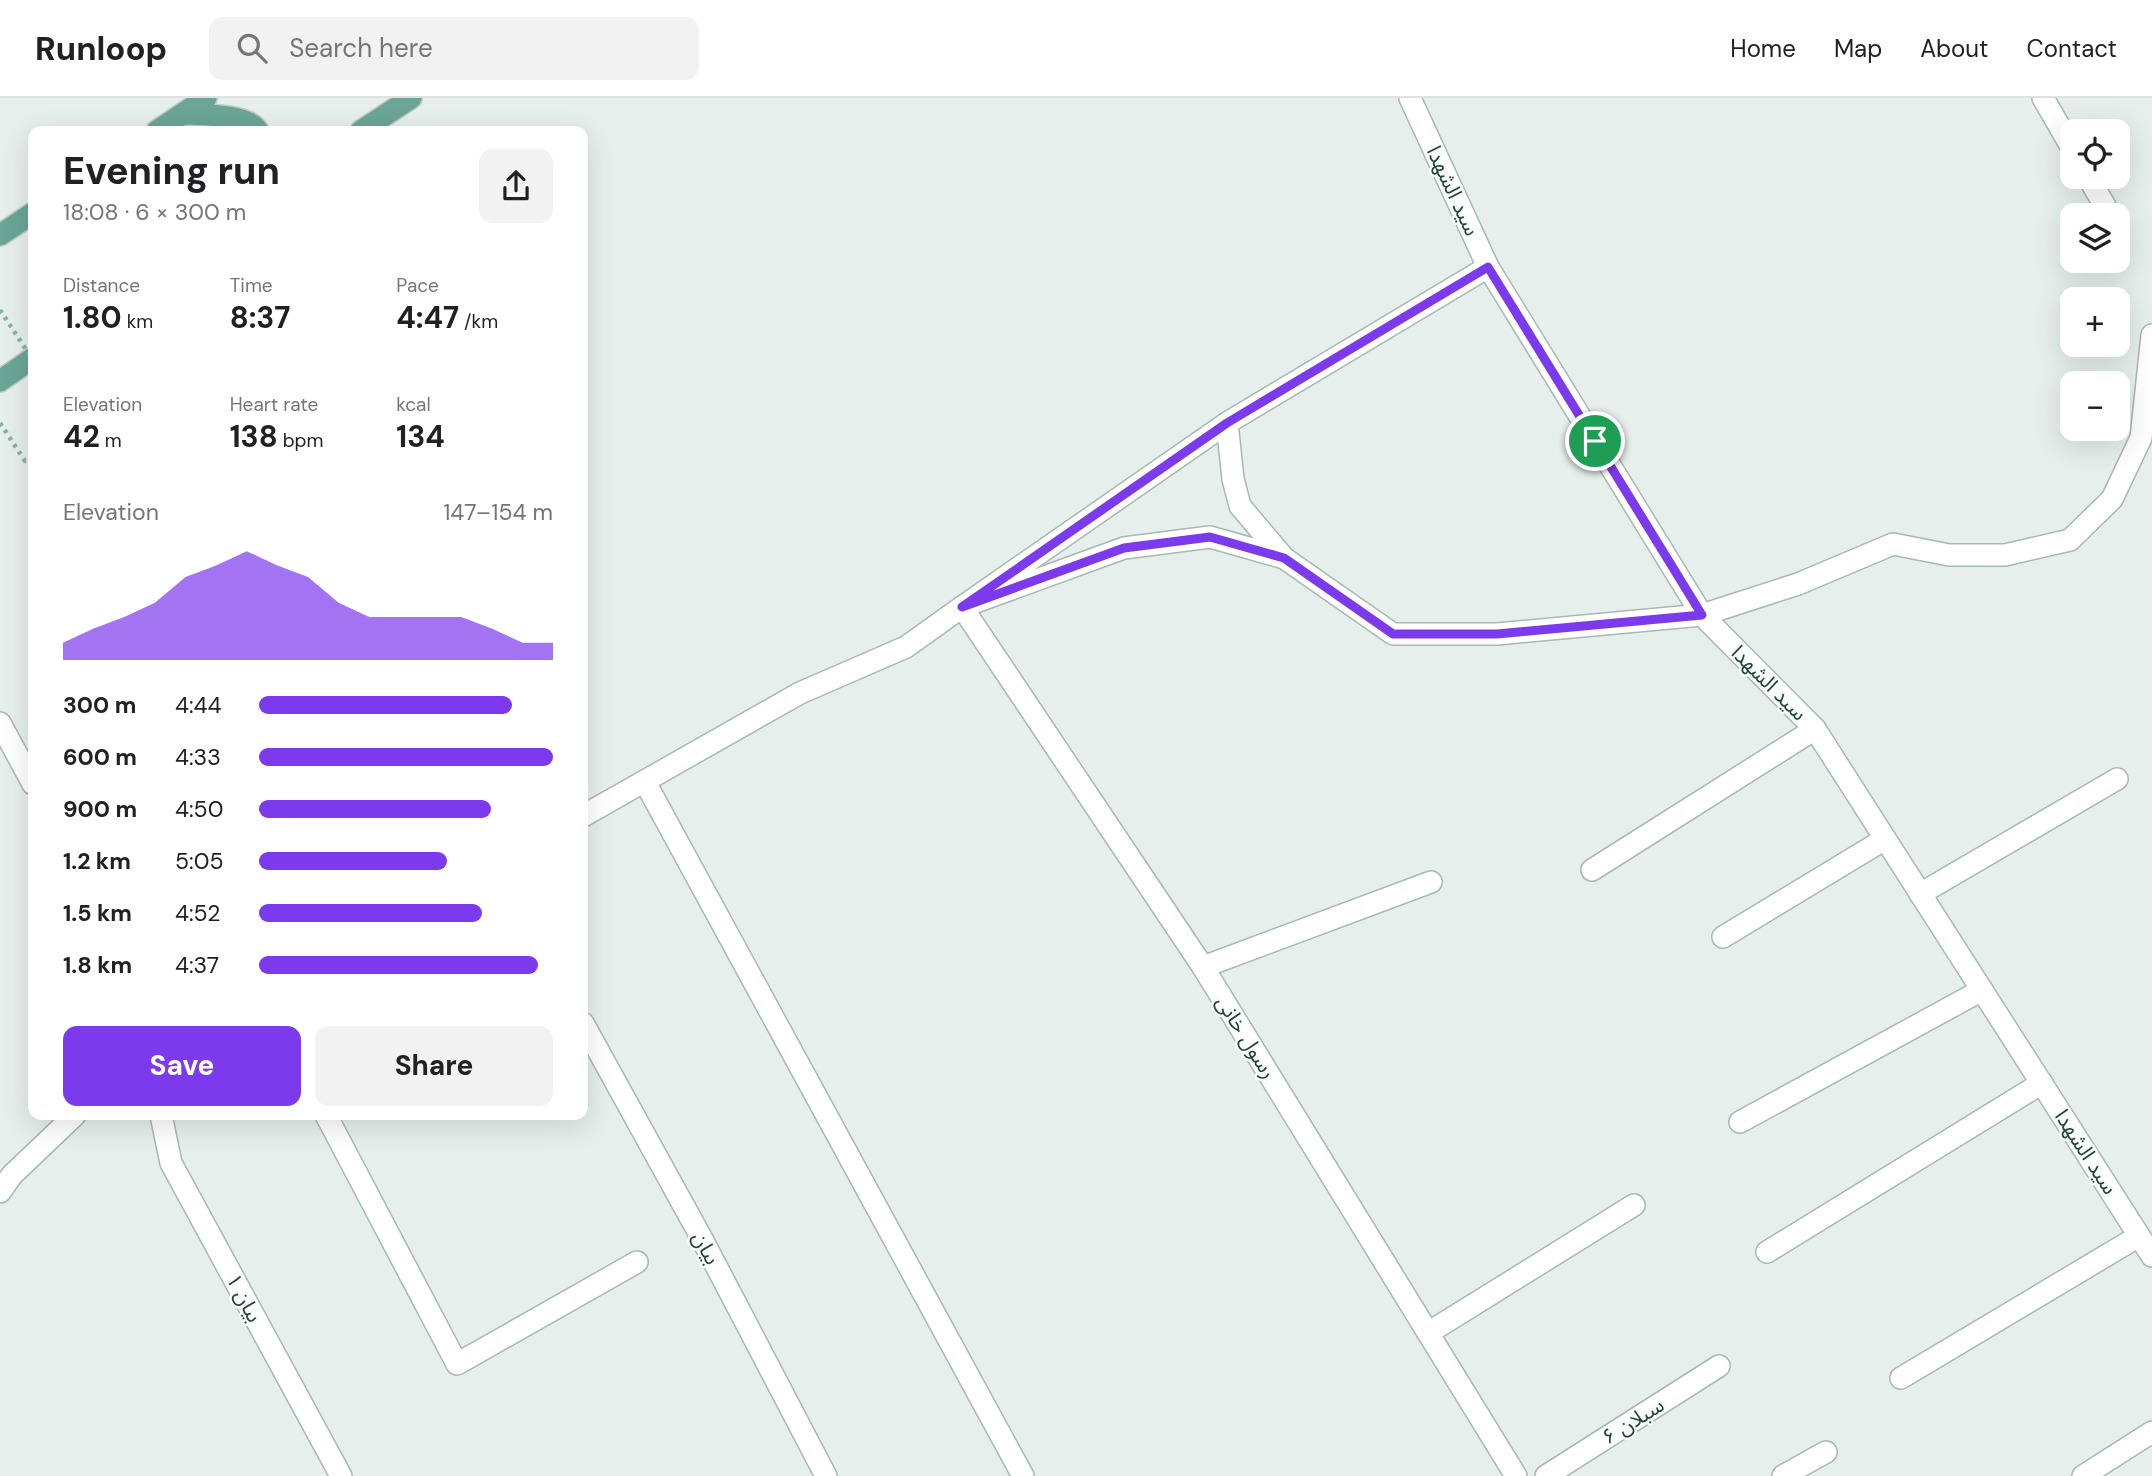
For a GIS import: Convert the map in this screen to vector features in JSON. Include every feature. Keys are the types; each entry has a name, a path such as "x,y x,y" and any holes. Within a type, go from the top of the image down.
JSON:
{"main road":[{"path":"165,126 205,98"},
{"path":"368,126 411,98"},
{"path":"183,114 245,120 254,126"},
{"path":"0,236 28,216"},
{"path":"0,381 28,362"}],"street":[{"name":"سید الشهدا","path":"1410,98 1488,267 1702,615 1815,729 2152,1256"},
{"path":"2043,98 2060,127"},
{"path":"588,813 800,693 906,647 1227,423 1488,267"},
{"path":"1227,423 1233,480 1240,506 1284,558 1393,634 1497,634 1702,615 1798,584 1893,544 1949,555 2005,555 2070,540 2112,499 2141,438 2152,335"},
{"path":"962,607 1124,548 1210,537 1284,558"},
{"name":"رسول خانی","path":"962,607 1203,967 1516,1476"},
{"path":"0,723 28,774"},
{"path":"1592,870 1815,729"},
{"path":"1920,894 2117,779"},
{"path":"645,782 1023,1476"},
{"path":"1723,937 1885,839"},
{"path":"1203,967 1432,883"},
{"path":"1740,1122 1982,990"},
{"name":"بیان","path":"588,1032 701,1237 826,1476"},
{"path":"1767,1252 2042,1083"},
{"path":"0,1192 12,1175 70,1120"},
{"name":"بیان ۱","path":"162,1120 171,1163 341,1476"},
{"path":"329,1120 457,1364 637,1262"},
{"path":"1428,1333 1634,1205"},
{"path":"1901,1378 2139,1236"},
{"name":"سبلان ۶","path":"1546,1476 1719,1366"},
{"path":"2083,1476 2152,1432"},
{"path":"1783,1476 1826,1452"}],"path":[{"path":"0,310 28,352"},
{"path":"0,423 25,461 28,459"}],"route":[{"path":"1488,267 1595,441 1702,615 1497,634 1393,634 1284,558 1210,537 1124,548 962,607 1227,423 1488,267"}]}
